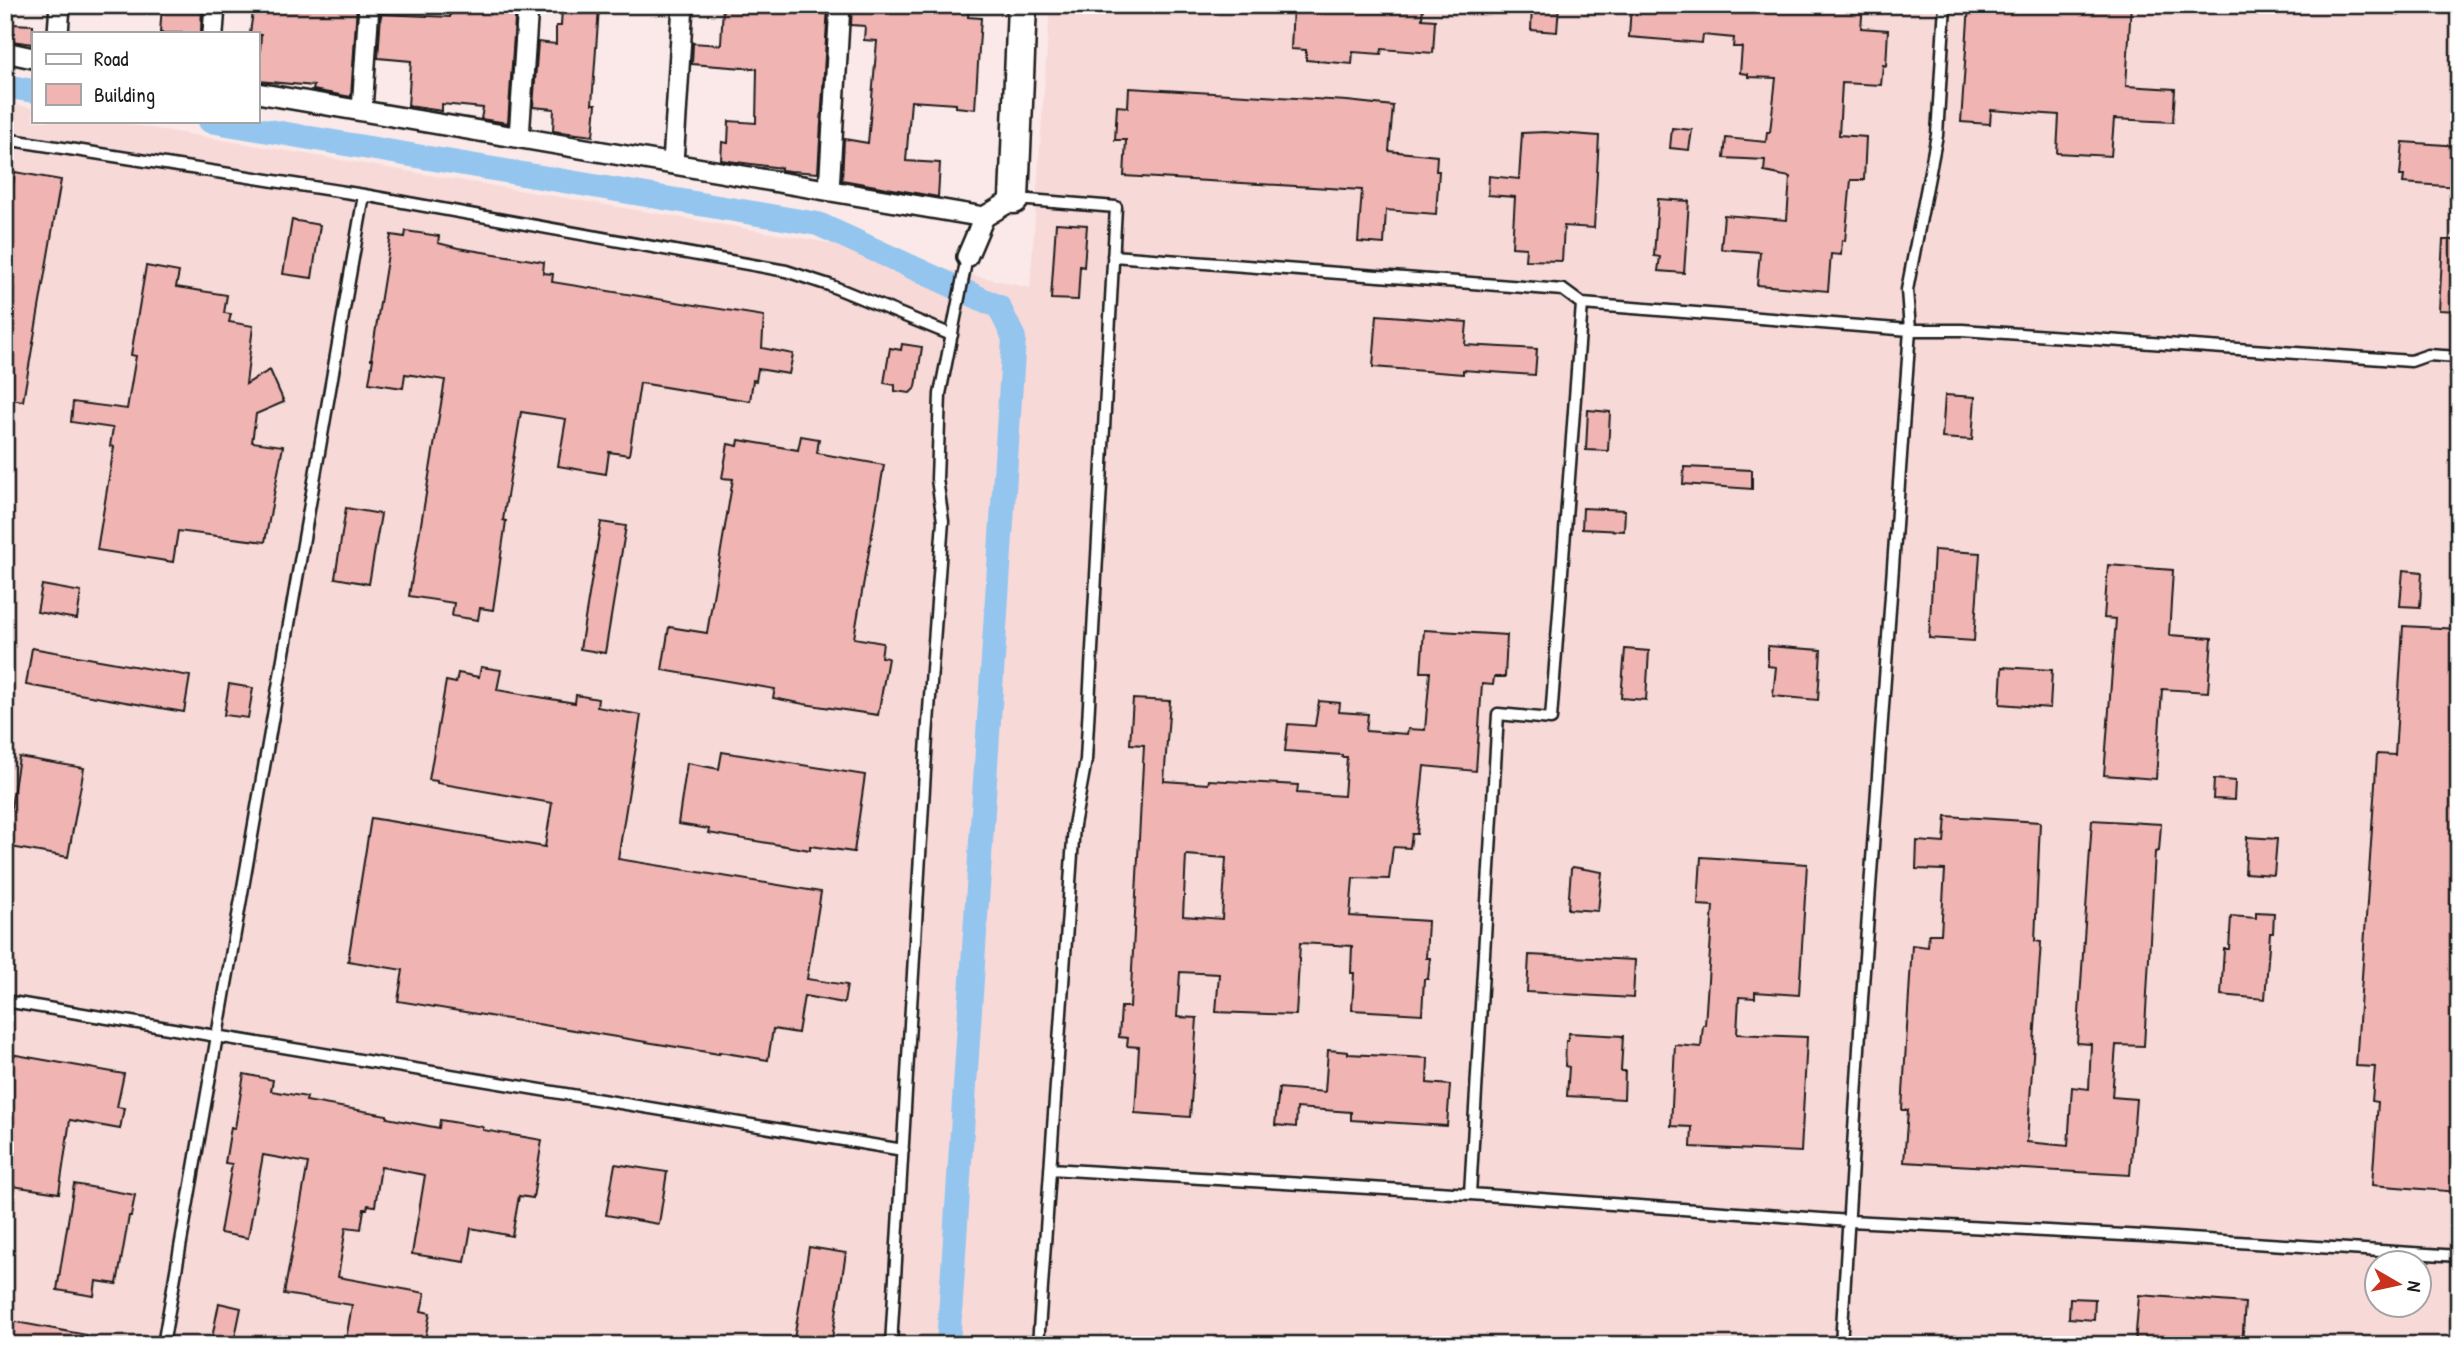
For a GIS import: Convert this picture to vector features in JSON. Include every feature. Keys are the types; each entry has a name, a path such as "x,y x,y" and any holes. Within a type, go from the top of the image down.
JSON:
{"street":[{"path":"58,32 60,5"},
{"path":"213,32 215,5"},
{"path":"362,110 369,5"},
{"path":"519,137 528,5"},
{"path":"673,163 684,5"},
{"path":"829,190 840,5"},
{"path":"967,257 984,217 1014,199 1023,5"},
{"path":"5,52 32,58"},
{"path":"259,93 984,217"}],"lane":[{"path":"1842,1345 1863,985 1910,330 1908,290 1937,135 1945,5"},
{"path":"5,139 364,195 786,271 829,285 952,335"},
{"path":"163,1345 364,195"},
{"path":"1014,199 1116,206 1086,760 1074,825 1038,1345"},
{"path":"1113,256 1563,290 1582,304 1910,330 1976,331 2411,361 2428,355 2459,357"},
{"path":"891,1345 943,521 937,479 940,394 967,257"},
{"path":"1470,1194 1498,715 1551,719 1582,304"},
{"path":"5,1001 903,1150"},
{"path":"1050,1169 1470,1194 1850,1221 2459,1256"}],"shaded area":[{"path":"1050,5 2459,5 2459,1345 5,1345 5,103 32,108 32,122 116,122 813,240 1030,288"}],"building":[{"path":"162,5 202,5 201,32 160,32"},
{"path":"254,5 357,5 351,97 313,90 314,86 259,81 261,35 259,32 250,32"},
{"path":"451,5 516,5 508,123 481,119 483,108 442,104 442,111 408,106 411,61 378,58 381,14 450,17"},
{"path":"723,5 828,5 818,173 721,160 722,142 728,143 729,121 756,123 757,69 692,64 693,43 721,45"},
{"path":"852,5 969,5 968,17 981,18 975,109 956,107 956,104 911,101 906,161 940,163 938,197 842,180 844,139 868,143 877,41 864,40 865,26 851,25"},
{"path":"1293,5 1423,5 1422,19 1435,20 1433,53 1382,49 1381,54 1353,52 1352,64 1306,60 1306,50 1291,49"},
{"path":"1532,5 1559,5 1557,32 1531,30"},
{"path":"1631,5 1863,5 1861,28 1888,30 1886,66 1883,65 1881,85 1842,83 1839,135 1866,137 1864,180 1851,180 1845,241 1842,240 1841,255 1831,254 1828,291 1757,285 1760,252 1721,249 1724,215 1787,220 1790,177 1764,172 1765,160 1724,158 1726,138 1766,142 1767,132 1770,132 1776,78 1748,77 1748,74 1740,73 1742,47 1733,47 1734,38 1703,35 1702,43 1629,37"},
{"path":"1969,5 2131,5 2126,86 2175,89 2173,122 2114,119 2111,156 2057,153 2059,115 1991,110 1990,124 1961,122"},
{"path":"562,6 599,8 592,104 596,104 593,136 553,131 554,109 533,107 538,42 556,44 556,26 561,26"},
{"path":"11,24 33,25 32,44 11,41"},
{"path":"1129,88 1393,106 1389,151 1437,156 1436,171 1439,171 1436,214 1386,210 1384,244 1358,242 1362,190 1124,176 1126,140 1115,140 1117,106 1128,107"},
{"path":"1672,128 1692,130 1689,150 1670,148"},
{"path":"1522,133 1599,136 1594,228 1564,226 1562,261 1525,260 1526,248 1512,247 1515,197 1488,195 1489,176 1519,179"},
{"path":"2403,142 2459,146 2459,187 2403,183 2404,176 2400,176"},
{"path":"15,172 61,180 23,401 5,398 5,235"},
{"path":"1658,199 1689,201 1684,273 1658,271 1660,257 1654,256"},
{"path":"292,220 320,225 312,278 283,274"},
{"path":"1056,223 1087,225 1078,300 1051,299"},
{"path":"406,231 439,236 438,243 458,248 544,262 543,273 553,274 552,282 764,316 762,348 793,354 789,374 758,369 756,381 753,380 750,401 640,383 629,455 609,452 606,474 558,466 566,419 521,412 503,520 506,521 493,610 480,608 478,620 452,616 454,603 409,596 445,380 405,374 403,388 369,383 391,235 405,237"},
{"path":"2443,240 2459,240 2459,311 2439,310"},
{"path":"146,266 179,272 176,287 227,295 224,313 231,314 229,322 253,326 246,384 270,370 284,402 256,414 252,442 283,446 265,542 178,531 173,562 97,550 114,447 110,446 113,428 71,422 73,402 127,409 136,356 131,355"},
{"path":"1377,315 1467,322 1465,345 1537,349 1535,375 1463,370 1463,374 1373,367"},
{"path":"902,344 922,347 916,387 910,393 895,391 895,385 884,383 890,348 901,350"},
{"path":"1945,395 1975,397 1972,440 1942,438"},
{"path":"1588,410 1610,412 1608,451 1586,450"},
{"path":"801,436 819,439 817,453 884,465 854,638 883,643 881,657 888,658 878,715 773,698 775,689 662,670 669,627 707,633 733,479 722,478 728,444 738,446 739,440 798,450"},
{"path":"1684,467 1752,470 1752,489 1683,484"},
{"path":"346,508 381,514 369,584 335,578"},
{"path":"1583,508 1625,510 1624,531 1582,529"},
{"path":"601,522 626,526 605,653 580,649"},
{"path":"1934,550 1980,553 1974,641 1929,638"},
{"path":"2108,565 2173,570 2169,635 2212,638 2208,692 2162,689 2156,779 2104,775 2116,619 2104,618"},
{"path":"2403,570 2422,572 2420,607 2400,606"},
{"path":"42,585 81,592 77,619 37,612"},
{"path":"2403,626 2459,629 2459,1192 2372,1185 2378,1102 2372,1101 2375,1067 2356,1066 2377,754 2395,755"},
{"path":"1424,630 1507,635 1505,677 1494,677 1493,685 1482,684 1476,771 1424,766 1417,834 1412,834 1410,848 1393,847 1389,879 1353,878 1350,916 1428,921 1426,958 1430,958 1428,979 1424,979 1422,1014 1352,1010 1352,946 1300,943 1296,1015 1216,1012 1219,974 1180,972 1177,1017 1197,1018 1190,1117 1135,1113 1139,1047 1127,1046 1128,1038 1119,1037 1121,1007 1130,1007 1144,745 1130,744 1133,699 1170,701 1164,781 1208,784 1209,780 1298,785 1297,793 1344,796 1347,757 1285,751 1288,724 1315,726 1319,701 1340,703 1339,712 1368,714 1366,731 1407,734 1408,729 1425,730 1430,672 1421,672","holes":["1186,855 1226,858 1222,919 1183,916"]},
{"path":"1768,646 1821,650 1818,700 1773,696 1776,667 1768,666"},
{"path":"32,648 190,676 184,712 26,685"},
{"path":"1625,649 1649,651 1646,700 1621,698"},
{"path":"481,667 501,670 497,690 575,703 576,695 598,699 597,707 641,715 618,859 821,892 807,979 847,985 844,1003 804,996 798,1033 773,1029 768,1060 398,1001 403,970 348,961 371,818 545,847 552,803 429,780 446,681 456,683 458,673 479,677"},
{"path":"2002,667 2052,670 2050,708 2000,704"},
{"path":"229,684 253,688 248,718 224,715"},
{"path":"722,752 865,775 854,852 810,846 810,850 708,833 709,829 678,824 687,763 719,769"},
{"path":"19,757 84,768 68,857 5,846"},
{"path":"2214,779 2235,781 2234,800 2213,799"},
{"path":"1946,816 2040,822 2035,941 2041,942 2027,1142 2068,1146 2072,1087 2089,1089 2091,1044 2077,1043 2092,820 2161,824 2159,851 2155,852 2144,1046 2116,1045 2112,1097 2136,1099 2130,1175 1904,1162 1908,1110 1902,1110 1912,945 1928,947 1929,934 1941,934 1945,870 1916,869 1917,841 1944,843"},
{"path":"2247,837 2277,839 2274,875 2245,873"},
{"path":"1701,857 1807,864 1799,995 1755,992 1755,998 1739,997 1737,1034 1807,1037 1801,1152 1691,1147 1692,1127 1671,1126 1675,1045 1701,1047 1705,1025 1713,906 1698,905"},
{"path":"1573,867 1602,872 1598,911 1568,909"},
{"path":"2256,912 2274,913 2265,999 2221,995 2224,949 2229,949 2231,916 2256,918"},
{"path":"1529,955 1635,960 1633,998 1527,992"},
{"path":"1569,1033 1623,1036 1621,1071 1625,1071 1624,1099 1567,1096 1569,1067 1565,1066"},
{"path":"1328,1050 1348,1054 1428,1058 1427,1083 1450,1085 1447,1126 1351,1120 1351,1112 1297,1108 1296,1127 1275,1125 1279,1088 1325,1092"},
{"path":"5,1053 124,1074 117,1107 124,1108 120,1129 70,1120 59,1193 5,1185"},
{"path":"244,1074 273,1080 271,1091 307,1097 306,1101 387,1115 387,1118 439,1128 440,1120 542,1140 533,1198 519,1196 512,1236 471,1228 465,1262 412,1254 425,1175 381,1167 375,1206 368,1205 367,1209 364,1209 361,1229 346,1227 338,1277 425,1293 421,1311 430,1313 424,1345 345,1345 352,1305 284,1294 308,1163 263,1155 248,1238 220,1233 232,1164 225,1163 231,1127 235,1128"},
{"path":"615,1164 667,1172 659,1224 606,1215"},
{"path":"74,1184 135,1195 117,1284 96,1281 94,1296 57,1290"},
{"path":"809,1247 846,1253 831,1345 793,1345"},
{"path":"2139,1295 2245,1303 2242,1345 2135,1345"},
{"path":"2070,1298 2095,1299 2094,1320 2069,1318"},
{"path":"219,1303 241,1308 234,1342 212,1338"},
{"path":"5,1320 87,1335 86,1345 5,1345"}],"waterway":[{"path":"5,86 32,91"},
{"path":"216,122 818,224 999,307 1014,338 948,1345"}]}
